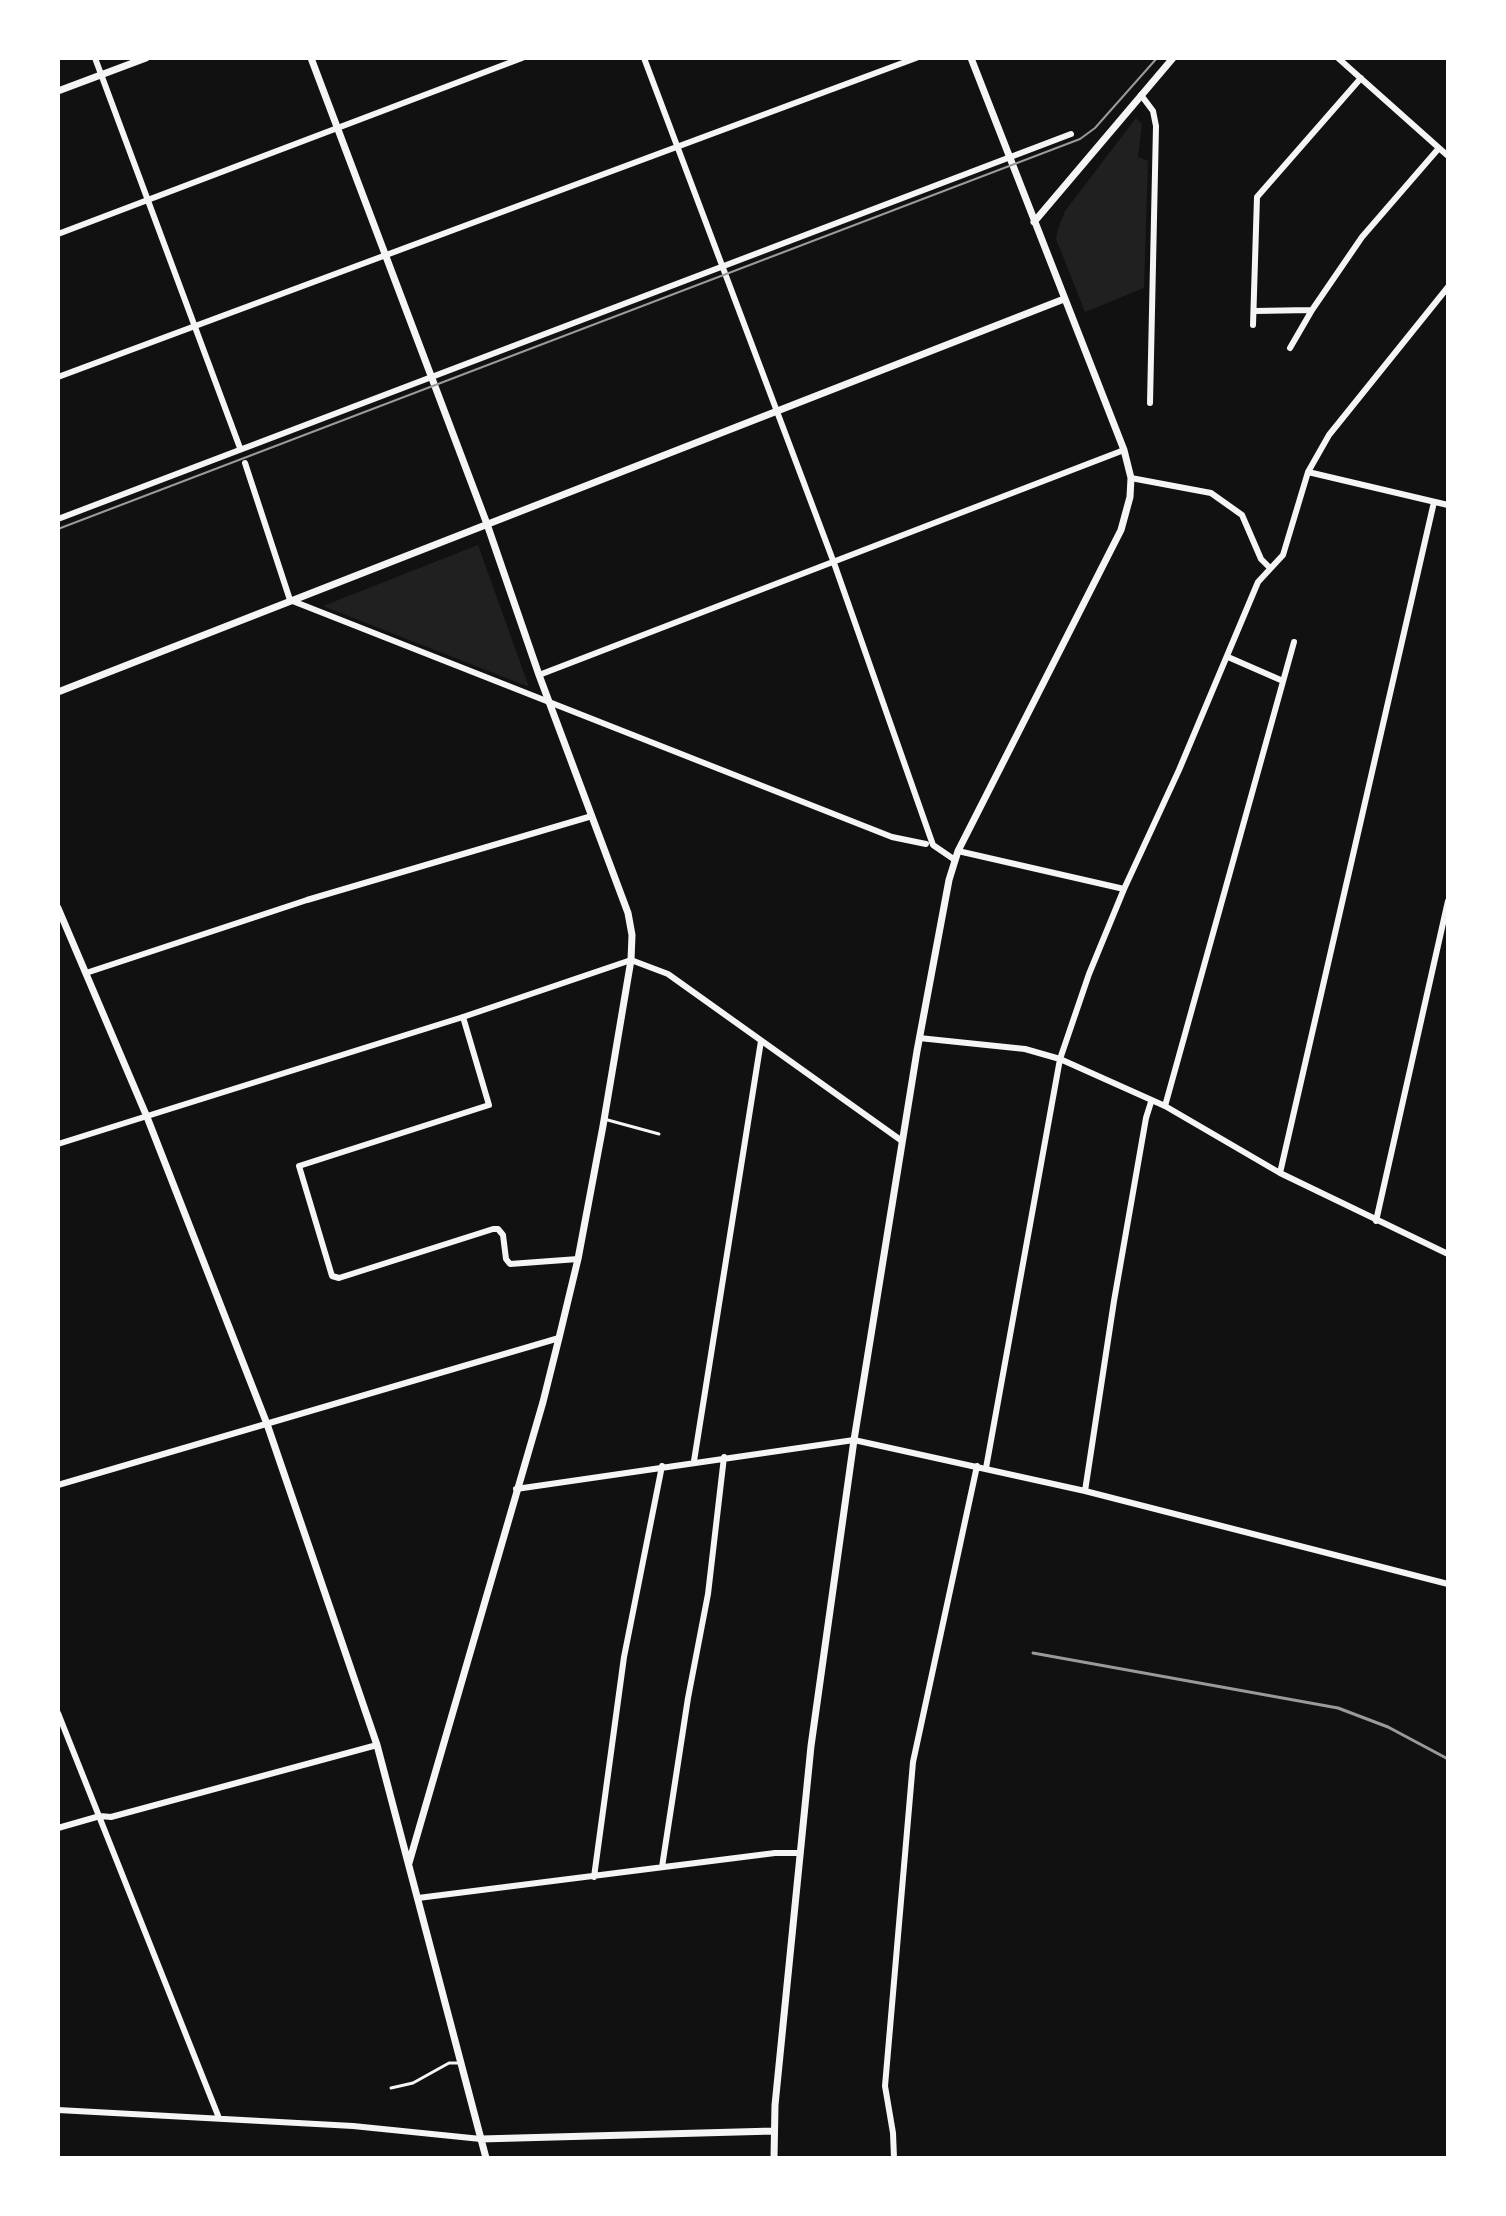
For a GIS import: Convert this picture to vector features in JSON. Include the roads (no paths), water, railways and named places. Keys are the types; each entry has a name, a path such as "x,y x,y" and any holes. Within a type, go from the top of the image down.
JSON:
{"street":[{"path":"95,58 240,448"},
{"path":"58,91 146,58"},
{"path":"311,58 487,524 549,703 628,913 632,935 631,960 578,1259 543,1402 409,1863"},
{"path":"58,234 522,58"},
{"path":"644,58 834,563 933,845 957,856 1124,889"},
{"path":"58,377 916,58"},
{"path":"774,2158 774,2131 811,1746 854,1440 919,1038 949,880 957,856 1121,530 1130,497 1131,478 1124,450 971,58"},
{"path":"1034,222 1173,58"},
{"path":"1338,58 1448,156"},
{"path":"1253,325 1257,197 1361,78"},
{"path":"1141,95 1153,111 1156,126 1150,403"},
{"path":"58,519 1071,134"},
{"path":"1290,348 1362,237 1439,148"},
{"path":"986,1468 1060,1059 1124,889 1179,770 1258,582 1283,555 1308,472 1329,435 1448,287"},
{"path":"58,692 1064,299"},
{"path":"1255,311 1312,310"},
{"path":"539,675 1124,450"},
{"path":"245,463 290,600"},
{"path":"1308,472 1448,505"},
{"path":"1131,478 1211,493 1242,515 1261,559 1270,568"},
{"path":"1280,1173 1434,502"},
{"path":"290,600 892,837 926,844"},
{"path":"1165,1106 1294,642"},
{"path":"1228,657 1283,681"},
{"path":"86,973 307,900 592,816"},
{"path":"1376,1221 1448,901"},
{"path":"58,908 147,1117 267,1424 377,1745 486,2158"},
{"path":"58,1144 463,1017 631,960 668,974 902,1141"},
{"path":"463,1017 489,1105 299,1166 332,1276 339,1278 493,1229 498,1229 503,1235 506,1259 510,1264 578,1259"},
{"path":"919,1038 1025,1049 1060,1059 1165,1106 1280,1173 1448,1254"},
{"path":"694,1461 761,1041"},
{"path":"1085,1491 1114,1301 1151,1102"},
{"path":"58,1485 559,1338"},
{"path":"516,1489 854,1440 1085,1491 1448,1584"},
{"path":"662,1867 688,1698 708,1594 724,1457"},
{"path":"594,1877 624,1657 662,1466"},
{"path":"894,2158 885,2086 913,1762 977,1466"},
{"path":"58,1713 219,2118"},
{"path":"58,1828 100,1816 111,1817 377,1745"},
{"path":"418,1898 775,1853 799,1853"},
{"path":"58,2110 353,2126 481,2139 774,2131"}],"lane":[{"path":"604,1119 659,1134"},
{"path":"391,2088 413,2083 449,2063 461,2063"}],"tram line":[{"path":"58,529 1080,139 1095,128 1157,58"}],"railway":[{"path":"1033,1653 1338,1708 1388,1727 1448,1759"}]}
